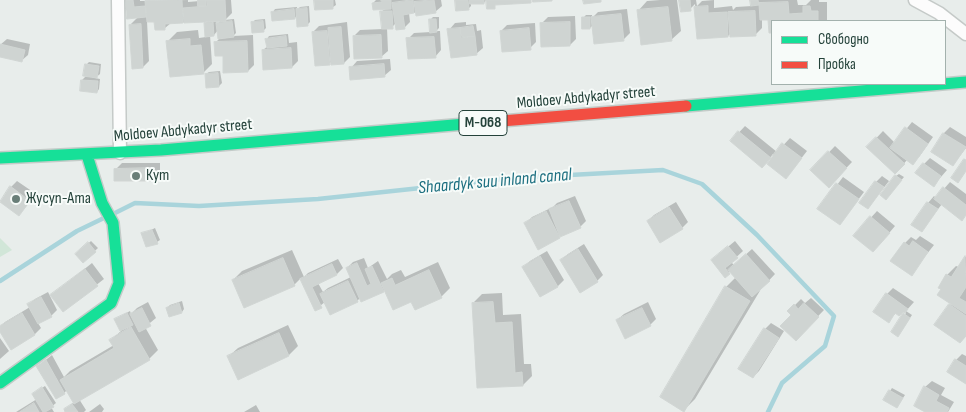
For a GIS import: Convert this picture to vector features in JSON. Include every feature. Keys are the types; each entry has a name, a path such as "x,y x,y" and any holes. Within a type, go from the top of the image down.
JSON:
{"main road":[{"name":"Moldoev Abdykadyr street","path":"946,84 966,82"},
{"name":"Moldoev Abdykadyr street","path":"0,158 120,153 930,85"},
{"path":"0,383 111,303 119,283 113,223 102,203 87,155"}],"street":[{"path":"118,0 120,153"},
{"path":"915,0 938,6 966,34"}],"green space":[{"path":"0,238 12,250 0,257"}],"building":[{"path":"125,0 133,0 134,7 145,6 146,17 127,19"},
{"path":"182,0 183,23 165,24 165,30 155,30 154,22 147,22 145,1"},
{"path":"198,0 206,0 206,6 198,6"},
{"path":"207,0 225,0 226,21 184,23 183,8 207,6"},
{"path":"314,0 333,0 333,9 315,10"},
{"path":"381,0 391,0 391,9 373,10 372,3 382,2"},
{"path":"413,0 414,13 403,15 405,29 396,30 392,3"},
{"path":"434,0 436,13 416,16 414,2"},
{"path":"455,0 468,0 469,10 456,11"},
{"path":"470,0 484,0 484,4 470,4"},
{"path":"486,0 531,0 531,3 495,5 495,9 487,9"},
{"path":"533,0 552,0 552,1 533,2"},
{"path":"583,0 601,0 601,2 584,4"},
{"path":"679,0 690,0 691,11 681,12"},
{"path":"750,0 758,0 759,5 751,6"},
{"path":"788,2 789,14 803,13 803,6 810,6 811,11 818,11 818,20 771,20 771,33 769,33 768,20 760,20 759,3"},
{"path":"708,6 708,13 727,12 728,37 697,39 694,7"},
{"path":"668,7 672,41 641,45 637,10"},
{"path":"307,8 308,26 297,27 296,9"},
{"path":"294,9 295,19 272,21 271,12"},
{"path":"380,11 392,11 393,29 382,29"},
{"path":"755,11 756,36 730,37 728,12"},
{"path":"621,14 624,41 594,44 591,17"},
{"path":"582,17 590,17 590,29 582,29"},
{"path":"429,19 436,19 437,32 430,33"},
{"path":"232,21 234,37 218,39 216,23"},
{"path":"263,21 264,32 252,33 251,22"},
{"path":"213,22 214,36 205,37 204,23"},
{"path":"570,22 570,46 541,47 540,23"},
{"path":"141,24 143,68 132,69 129,25"},
{"path":"473,26 475,36 462,37 460,28"},
{"path":"341,27 344,64 331,65 328,28"},
{"path":"460,28 461,38 475,36 477,55 451,58 447,29"},
{"path":"529,28 531,50 502,52 500,31"},
{"path":"327,31 330,65 315,66 312,32"},
{"path":"381,35 382,58 354,59 353,36"},
{"path":"286,36 287,46 267,48 265,39"},
{"path":"434,37 436,58 408,59 406,38"},
{"path":"190,39 190,46 201,45 204,74 170,77 166,41"},
{"path":"247,41 248,72 223,73 223,56 215,56 214,42"},
{"path":"0,44 25,50 22,62 0,57"},
{"path":"291,48 292,68 263,70 262,50"},
{"path":"85,64 99,66 97,78 83,76"},
{"path":"384,64 385,77 350,80 349,67"},
{"path":"218,73 219,87 206,88 205,74"},
{"path":"81,80 98,81 97,93 80,91"},
{"path":"905,127 928,144 913,165 890,148"},
{"path":"738,131 771,158 762,168 730,141"},
{"path":"943,133 966,147 953,166 931,152"},
{"path":"876,137 905,164 895,174 866,147"},
{"path":"782,143 802,158 786,179 767,164"},
{"path":"828,151 847,168 829,188 810,170"},
{"path":"964,159 966,160 966,171 958,183 951,178"},
{"path":"923,163 941,176 934,187 915,173"},
{"path":"154,168 154,181 114,181 114,169"},
{"path":"895,175 902,180 886,200 880,195"},
{"path":"875,181 884,187 868,209 859,203"},
{"path":"836,183 859,199 840,225 817,209"},
{"path":"10,186 30,201 19,216 0,202"},
{"path":"943,187 966,205 966,215 962,221 934,199"},
{"path":"569,201 581,228 560,237 549,209"},
{"path":"927,202 938,209 922,232 911,225"},
{"path":"669,207 683,229 660,243 647,221"},
{"path":"546,211 560,238 538,250 524,223"},
{"path":"870,216 890,233 873,252 853,236"},
{"path":"152,230 158,244 146,247 141,233"},
{"path":"913,241 928,252 912,276 890,261 904,242 909,246"},
{"path":"88,242 96,252 83,263 75,254"},
{"path":"728,246 738,258 725,268 730,274 725,278 711,260"},
{"path":"578,249 598,282 580,293 560,260"},
{"path":"746,254 770,281 752,297 728,270"},
{"path":"540,256 558,287 540,297 522,267"},
{"path":"965,256 966,287 959,298 966,302 966,314 937,295 941,289 938,288 946,274 951,277"},
{"path":"283,258 295,286 244,308 232,280"},
{"path":"357,263 367,286 371,284 365,269 372,266 384,292 361,302 346,268"},
{"path":"332,264 337,275 312,287 322,308 315,311 300,279"},
{"path":"85,269 98,286 63,312 50,295"},
{"path":"429,270 442,298 415,310 411,302 393,310 381,283 392,278 395,285"},
{"path":"348,281 358,302 330,315 320,294"},
{"path":"725,286 750,301 684,412 660,397"},
{"path":"886,293 908,309 899,316 895,313 889,323 873,312"},
{"path":"41,297 52,317 38,324 27,304"},
{"path":"493,302 495,323 512,322 515,373 522,372 523,386 477,388 472,303"},
{"path":"179,303 182,313 169,317 166,308"},
{"path":"804,303 819,317 796,341 780,326 791,315 787,311 794,304 798,309"},
{"path":"949,304 966,316 966,336 960,343 934,325"},
{"path":"142,308 151,326 139,332 130,314"},
{"path":"642,308 651,326 625,339 616,320"},
{"path":"22,313 35,335 11,350 0,332 0,326"},
{"path":"127,313 133,325 120,331 114,319"},
{"path":"903,313 910,318 898,337 891,332"},
{"path":"131,327 150,360 74,404 60,380 114,348 109,340"},
{"path":"764,328 779,338 753,378 738,369"},
{"path":"279,333 289,356 238,380 227,356"},
{"path":"955,359 966,366 966,384 947,372"},
{"path":"46,360 65,394 56,399 36,366"},
{"path":"924,386 939,395 936,401 949,408 947,412 925,412 914,406"},
{"path":"42,387 54,407 45,412 43,412 32,394"},
{"path":"889,390 903,398 897,408 883,400"},
{"path":"34,403 39,412 20,412"},
{"path":"72,404 78,412 65,412 64,409"}],"waterway":[{"name":"Shaardyk suu inland canal","path":"113,214 135,203 199,206 318,199 514,178 663,170 702,184 757,235 834,316 825,346 782,383 768,412"},
{"name":"Shaardyk suu inland canal","path":"0,281 77,231 106,217"}],"traffic: fast":[{"path":"946,84 966,82"},
{"path":"686,106 931,85"},
{"path":"0,158 161,150 477,123"},
{"path":"0,383 111,303 119,283 113,223 102,203 87,155"}],"traffic: jam":[{"path":"477,123 686,106"}],"place":[{"name":"Кут","path":"136,176"},
{"name":"Жусуп-Ата","path":"16,199"}]}
